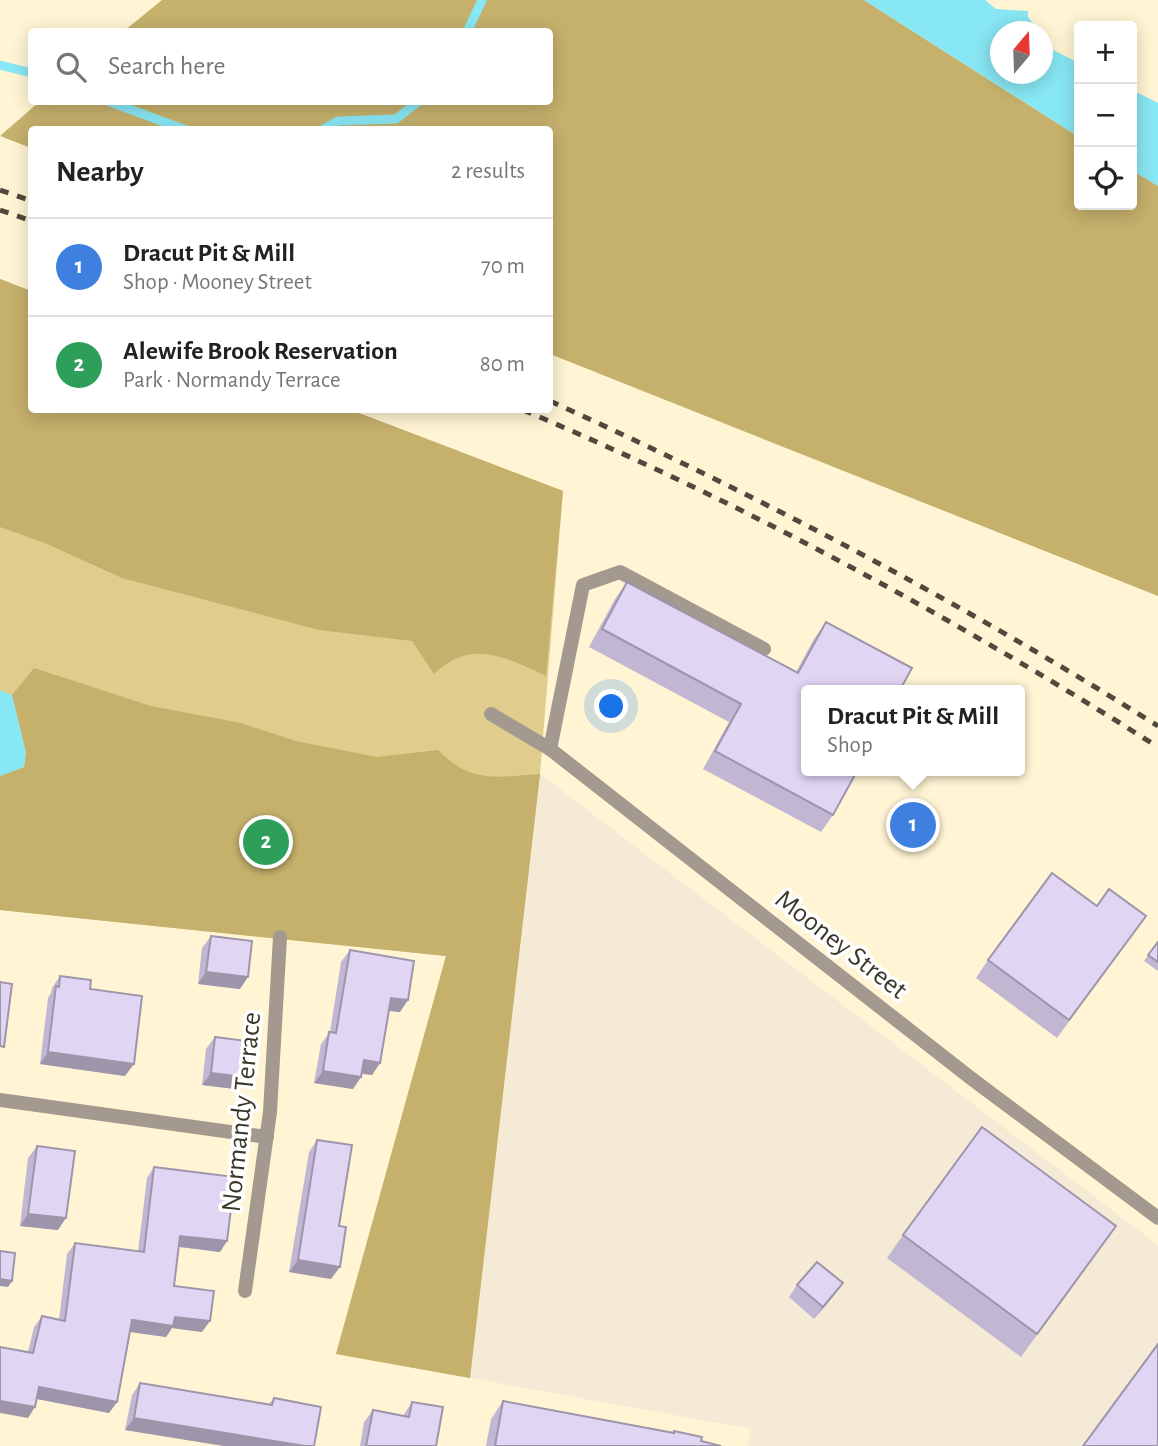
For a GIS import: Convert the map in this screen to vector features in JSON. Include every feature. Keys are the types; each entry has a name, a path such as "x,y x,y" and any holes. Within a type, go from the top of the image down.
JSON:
{"street":[{"path":"550,749 583,585 620,572 764,649"},
{"name":"Mooney Street","path":"491,714 550,749 972,1079 1158,1218"},
{"name":"Normandy Terrace","path":"245,1291 267,1137 280,937"},
{"path":"0,1100 267,1137"}],"shaded area":[{"path":"162,0 864,0 990,80 990,84 996,84 1074,134 1074,210 1137,210 1137,173 1158,186 1158,596 553,355 553,126 28,126 28,147 0,136 36,105 553,105 553,28 128,28"},
{"path":"0,279 28,290 28,413 359,413 563,491 540,774 470,1378 336,1354 446,956 0,910"},
{"path":"0,279 28,290 28,413 359,413 563,491 546,676 489,654 461,656 434,674 412,641 319,630 122,578 45,543 0,527"},
{"path":"34,668 151,706 241,723 296,741 377,757 438,750 462,769 485,776 540,774 470,1378 336,1354 446,956 0,910 0,776 24,767 26,753 12,695"},
{"path":"540,774 1158,1245 1158,1446 748,1446 751,1429 470,1378"}],"water":[{"path":"864,0 985,0 996,9 1028,11 1031,21 990,21 990,80"},
{"path":"1053,50 1074,60 1074,134 996,84 1053,84"},
{"path":"1137,92 1158,103 1158,186 1137,173"},
{"path":"0,690 12,695 26,753 24,767 0,776"}],"building":[{"path":"627,582 798,673 826,622 912,668 903,685 801,685 801,776 854,776 833,815 715,751 741,704 602,629"},
{"path":"1052,873 1097,906 1109,889 1146,916 1069,1020 988,960"},
{"path":"211,936 252,941 248,977 206,972"},
{"path":"1158,942 1158,962 1148,955"},
{"path":"350,950 414,961 408,1000 391,998 380,1063 364,1060 361,1077 323,1071 329,1032 336,1033"},
{"path":"60,976 91,980 90,989 142,996 134,1064 48,1052 56,986 59,987"},
{"path":"0,982 12,984 4,1047 0,1046"},
{"path":"215,1037 247,1041 243,1077 211,1073"},
{"path":"982,1127 1116,1226 1037,1334 903,1235"},
{"path":"317,1140 352,1145 339,1226 346,1227 340,1267 298,1260"},
{"path":"37,1146 75,1151 66,1218 28,1214"},
{"path":"154,1167 235,1177 227,1241 180,1236 174,1286 214,1291 210,1321 175,1317 173,1326 132,1320 117,1402 39,1387 35,1407 0,1401 0,1347 33,1353 42,1316 65,1321 75,1243 144,1252"},
{"path":"0,1251 15,1253 12,1281 0,1279"},
{"path":"817,1262 843,1283 823,1307 797,1285"},
{"path":"1158,1344 1158,1446 1083,1446"},
{"path":"140,1383 272,1405 274,1398 321,1407 314,1446 134,1418"},
{"path":"503,1401 674,1431 702,1437 701,1441 721,1446 495,1446"},
{"path":"412,1402 443,1407 436,1446 366,1446 373,1410 409,1417"}],"waterway":[{"path":"469,28 482,0"},
{"path":"0,65 28,72"},
{"path":"118,105 175,126"},
{"path":"329,126 338,121 396,119 414,105"}],"railway":[{"path":"0,190 28,200"},
{"path":"0,210 28,220"},
{"path":"553,402 706,475 859,553 1010,637 1158,726"},
{"path":"530,413 687,484 848,565 1005,653 1158,747"}],"place":[{"name":"Dracut Pit & Mill","path":"913,825"},
{"name":"Alewife Brook Reservation","path":"266,842"}]}
